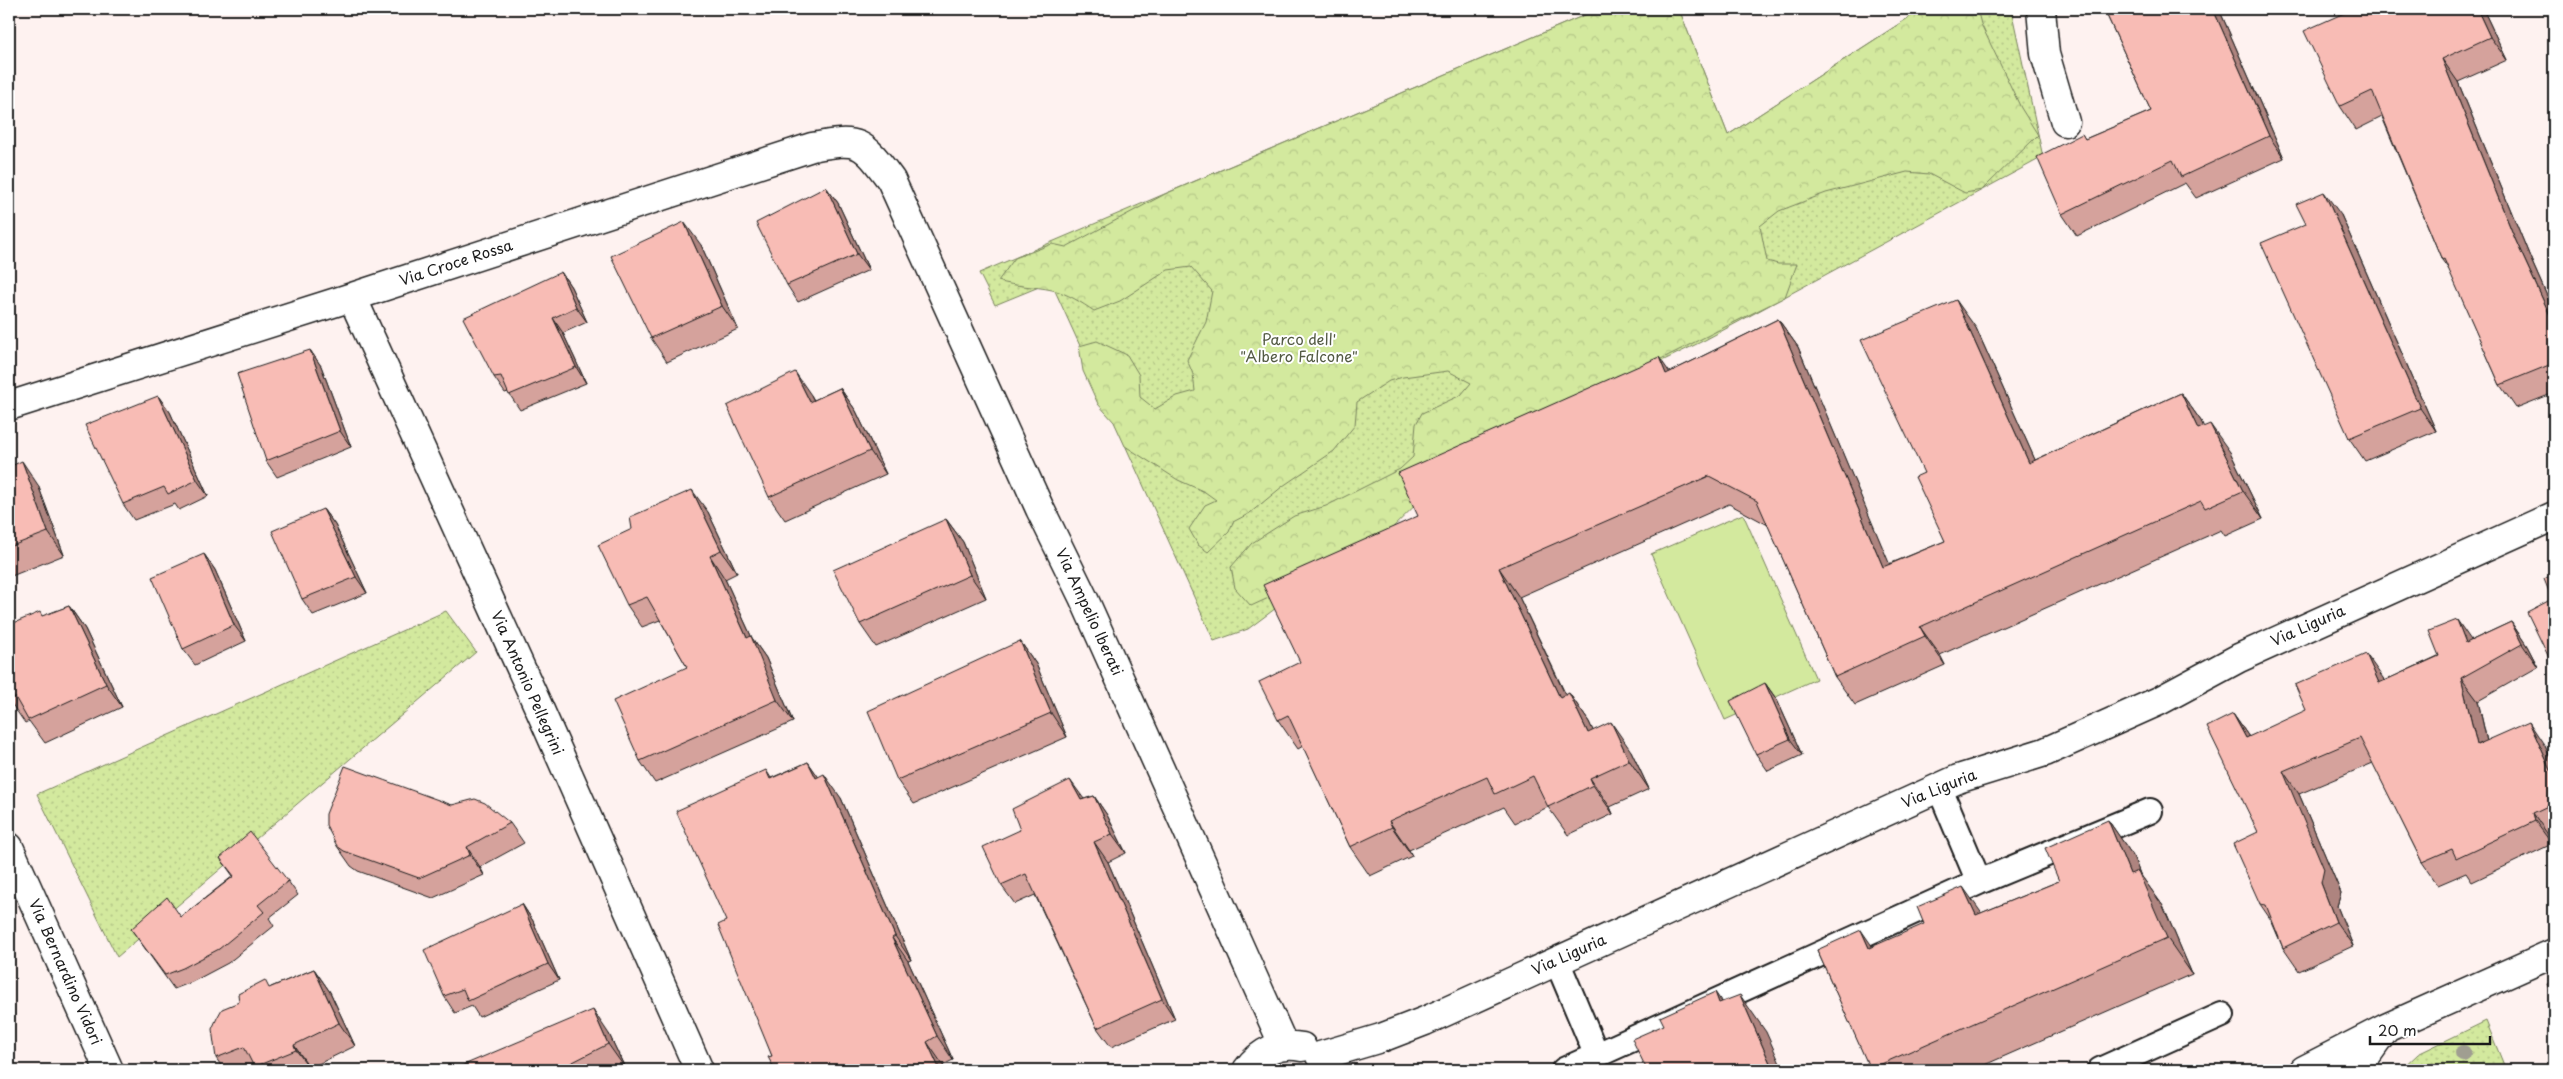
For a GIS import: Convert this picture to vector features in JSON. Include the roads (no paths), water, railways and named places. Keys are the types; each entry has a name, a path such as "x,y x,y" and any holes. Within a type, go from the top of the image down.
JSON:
{"street":[{"path":"2041,9 2045,54 2065,122"},
{"name":"Via Croce Rossa","path":"9,406 352,297 812,146 837,142 855,142 872,155 891,180"},
{"name":"Via Ampelio Iberati","path":"891,180 1036,500 1083,597 1284,1046"},
{"name":"Via Antonio Pellegrini","path":"352,297 539,708 699,1070"},
{"name":"Via Liguria","path":"1326,1063 1381,1038 1425,1021 1939,787 2045,752 2159,701 2239,658 2554,516"},
{"name":"Via Bernardino Vidori","path":"9,847 108,1070"},
{"path":"2304,1070 2386,1028 2554,953"},
{"path":"2356,1070 2386,1028"},
{"path":"1247,1070 1255,1059 1268,1050 1284,1046 1300,1046 1326,1063"}],"lane":[{"path":"1939,787 1978,882"},
{"path":"1564,1070 1978,882 2150,811"},
{"path":"1557,961 1597,1056"},
{"path":"2100,1070 2222,1015"}],"park label":[{"name":"Parco dell' \"Albero Falcone\"","path":"1299,348"}]}
